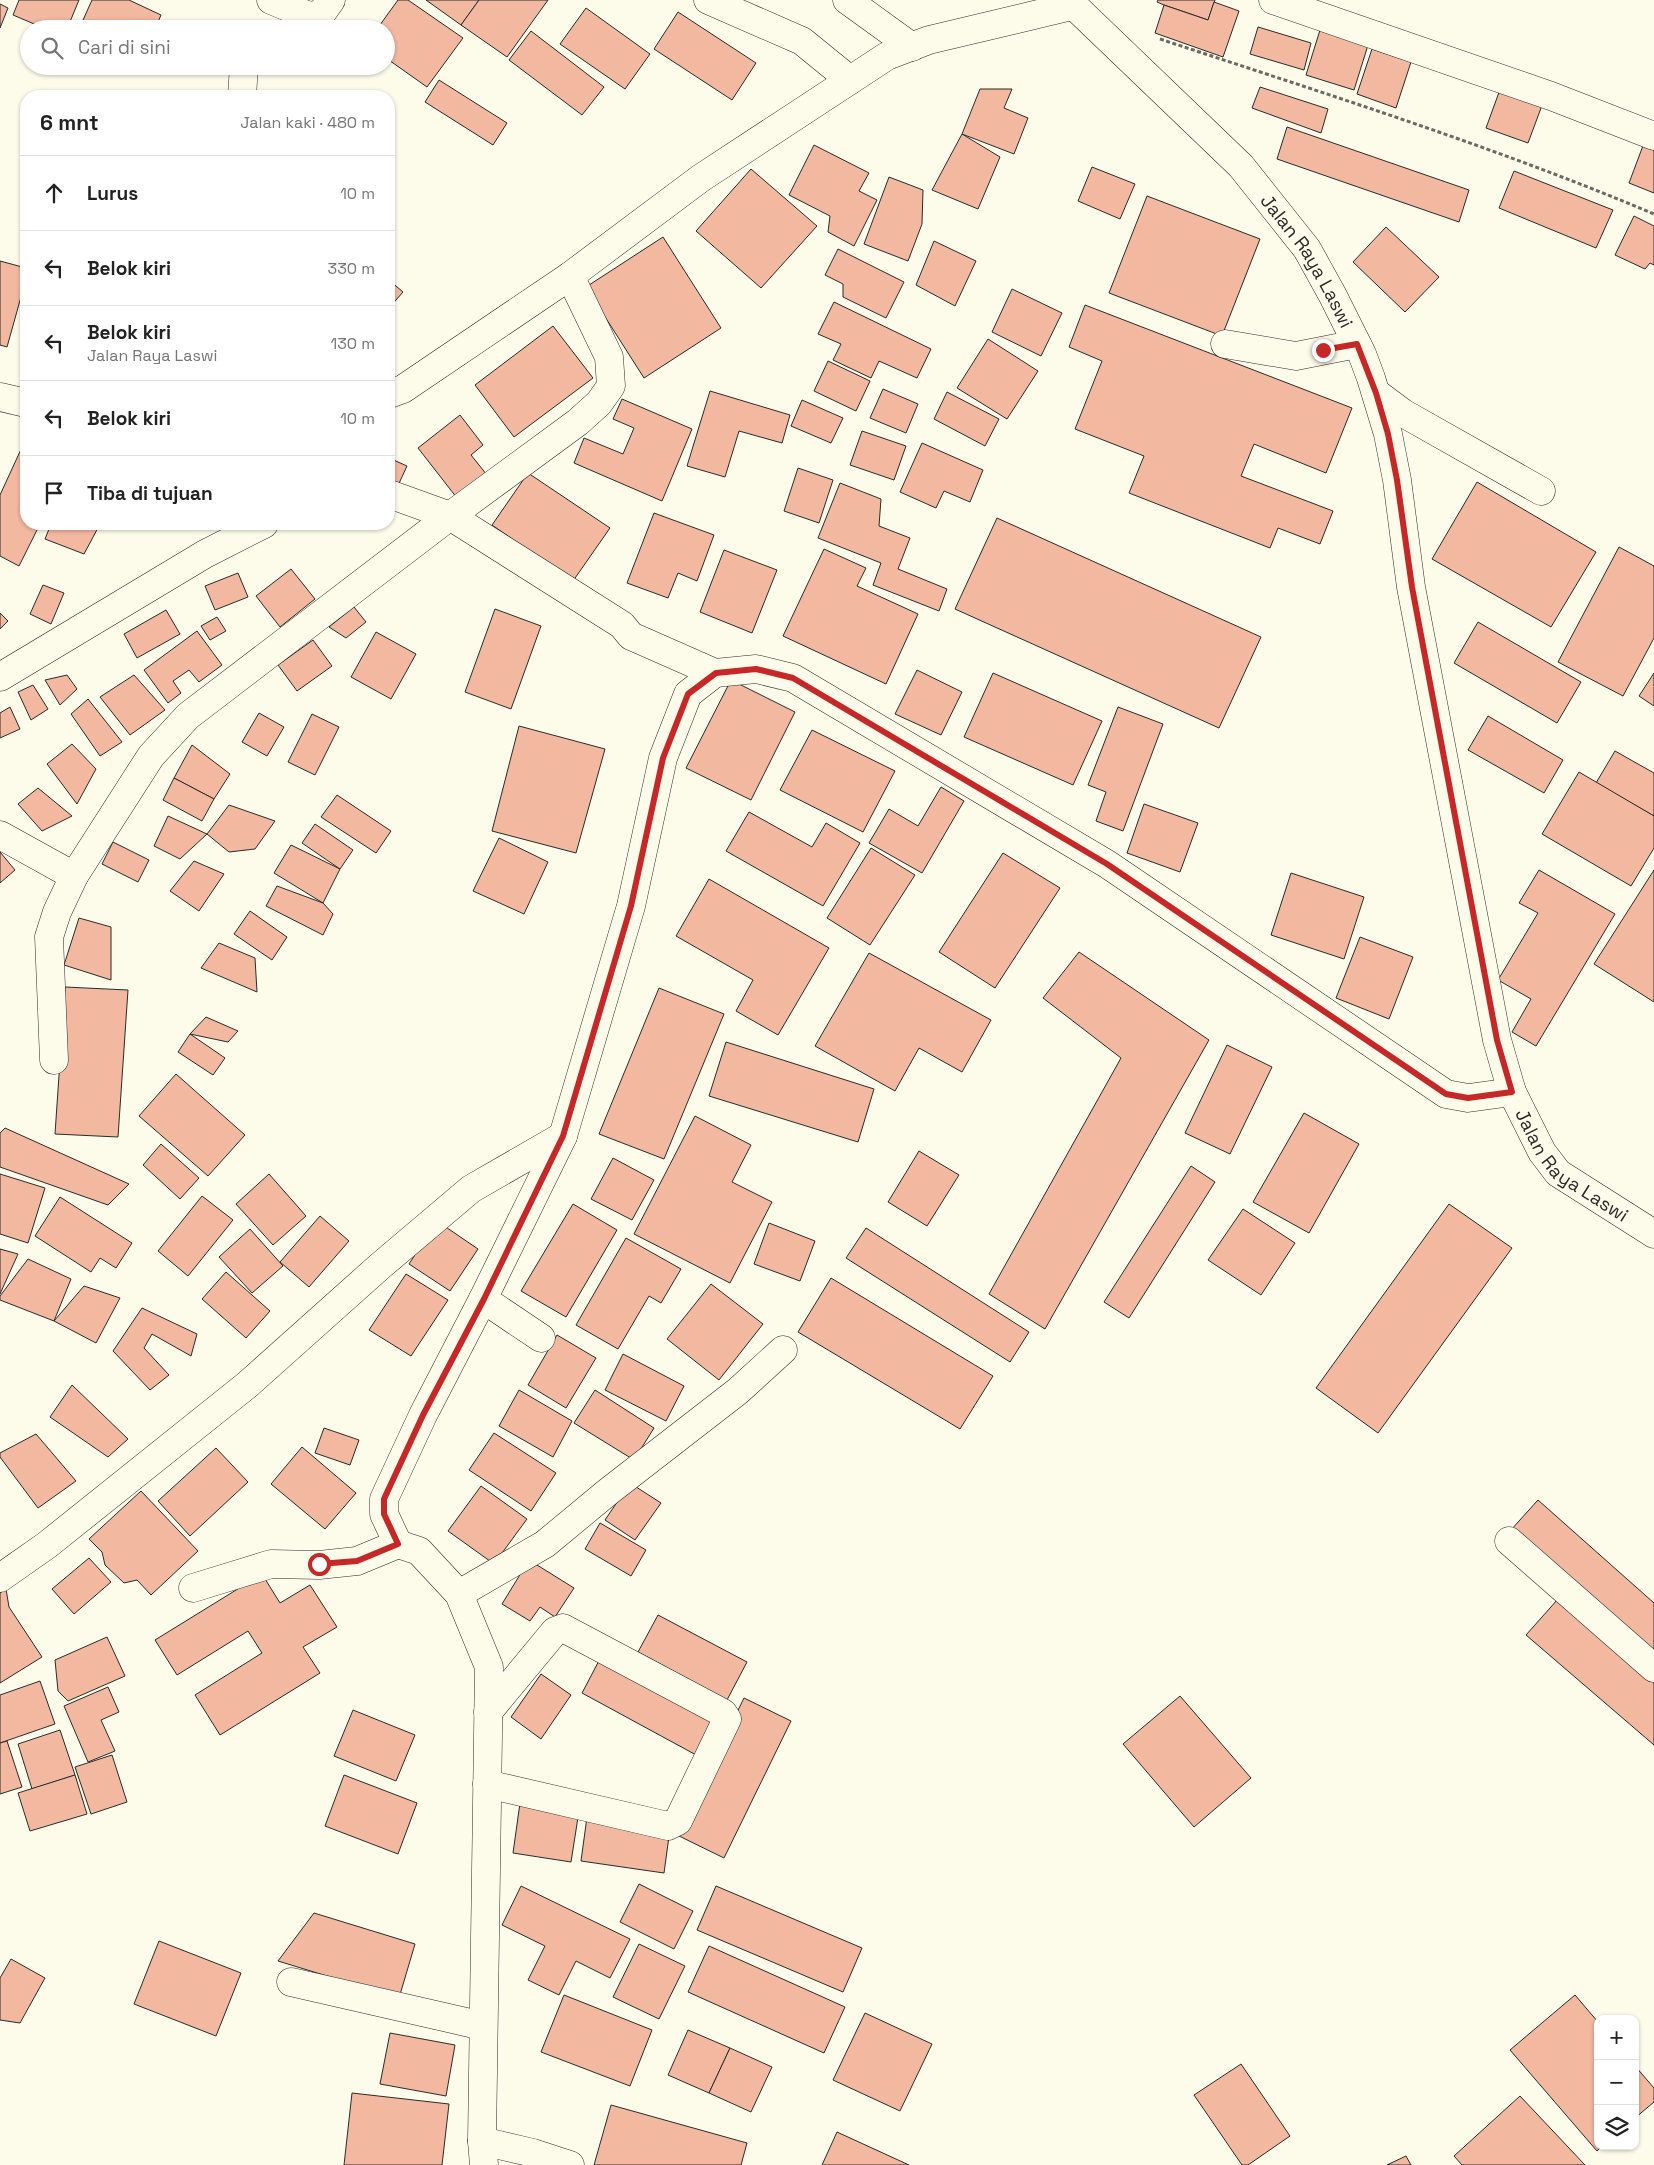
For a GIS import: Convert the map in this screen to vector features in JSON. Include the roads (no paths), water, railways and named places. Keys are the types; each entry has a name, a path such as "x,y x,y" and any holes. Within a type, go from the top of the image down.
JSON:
{"street":[{"path":"271,0 309,16 322,14 331,0"},
{"path":"708,0 802,41 850,80"},
{"path":"847,0 912,47"},
{"path":"1273,0 1551,96 1654,136"},
{"path":"395,386 570,276 701,178 887,56 928,40 1074,2"},
{"name":"Jalan Raya Laswi","path":"1074,2 1241,166 1308,250 1357,344 1376,393 1388,434 1397,480 1412,587 1497,1040 1512,1092 1542,1152 1558,1173 1654,1234"},
{"path":"242,90 243,75"},
{"path":"54,1060 49,937 57,912 74,876 151,756 188,716 450,516 578,422 600,403 611,386 609,357 570,276"},
{"path":"1226,344 1296,356 1357,344"},
{"path":"1376,393 1403,413 1541,490"},
{"path":"0,397 20,402"},
{"path":"395,496 450,516 622,625 631,636 716,673 756,669 793,678 1107,864 1452,1096 1512,1092"},
{"path":"0,677 206,554 252,530"},
{"path":"398,1544 384,1514 384,1499 423,1415 484,1299 563,1136 631,906 663,758 688,694 716,673"},
{"path":"0,835 74,876"},
{"path":"0,1578 47,1545 247,1385 379,1267 471,1189 563,1136"},
{"path":"484,1299 541,1338"},
{"path":"459,1594 545,1544 609,1491 738,1391 783,1350"},
{"path":"1509,1540 1654,1668"},
{"path":"194,1588 271,1564 319,1564 357,1561 398,1544 419,1551 459,1594 488,1667 483,2153 533,2153 570,2165"},
{"path":"487,1784 668,1826 673,1825 678,1821 728,1719 723,1713 563,1628 555,1631 488,1712"},
{"path":"290,1982 484,2026"}]}
